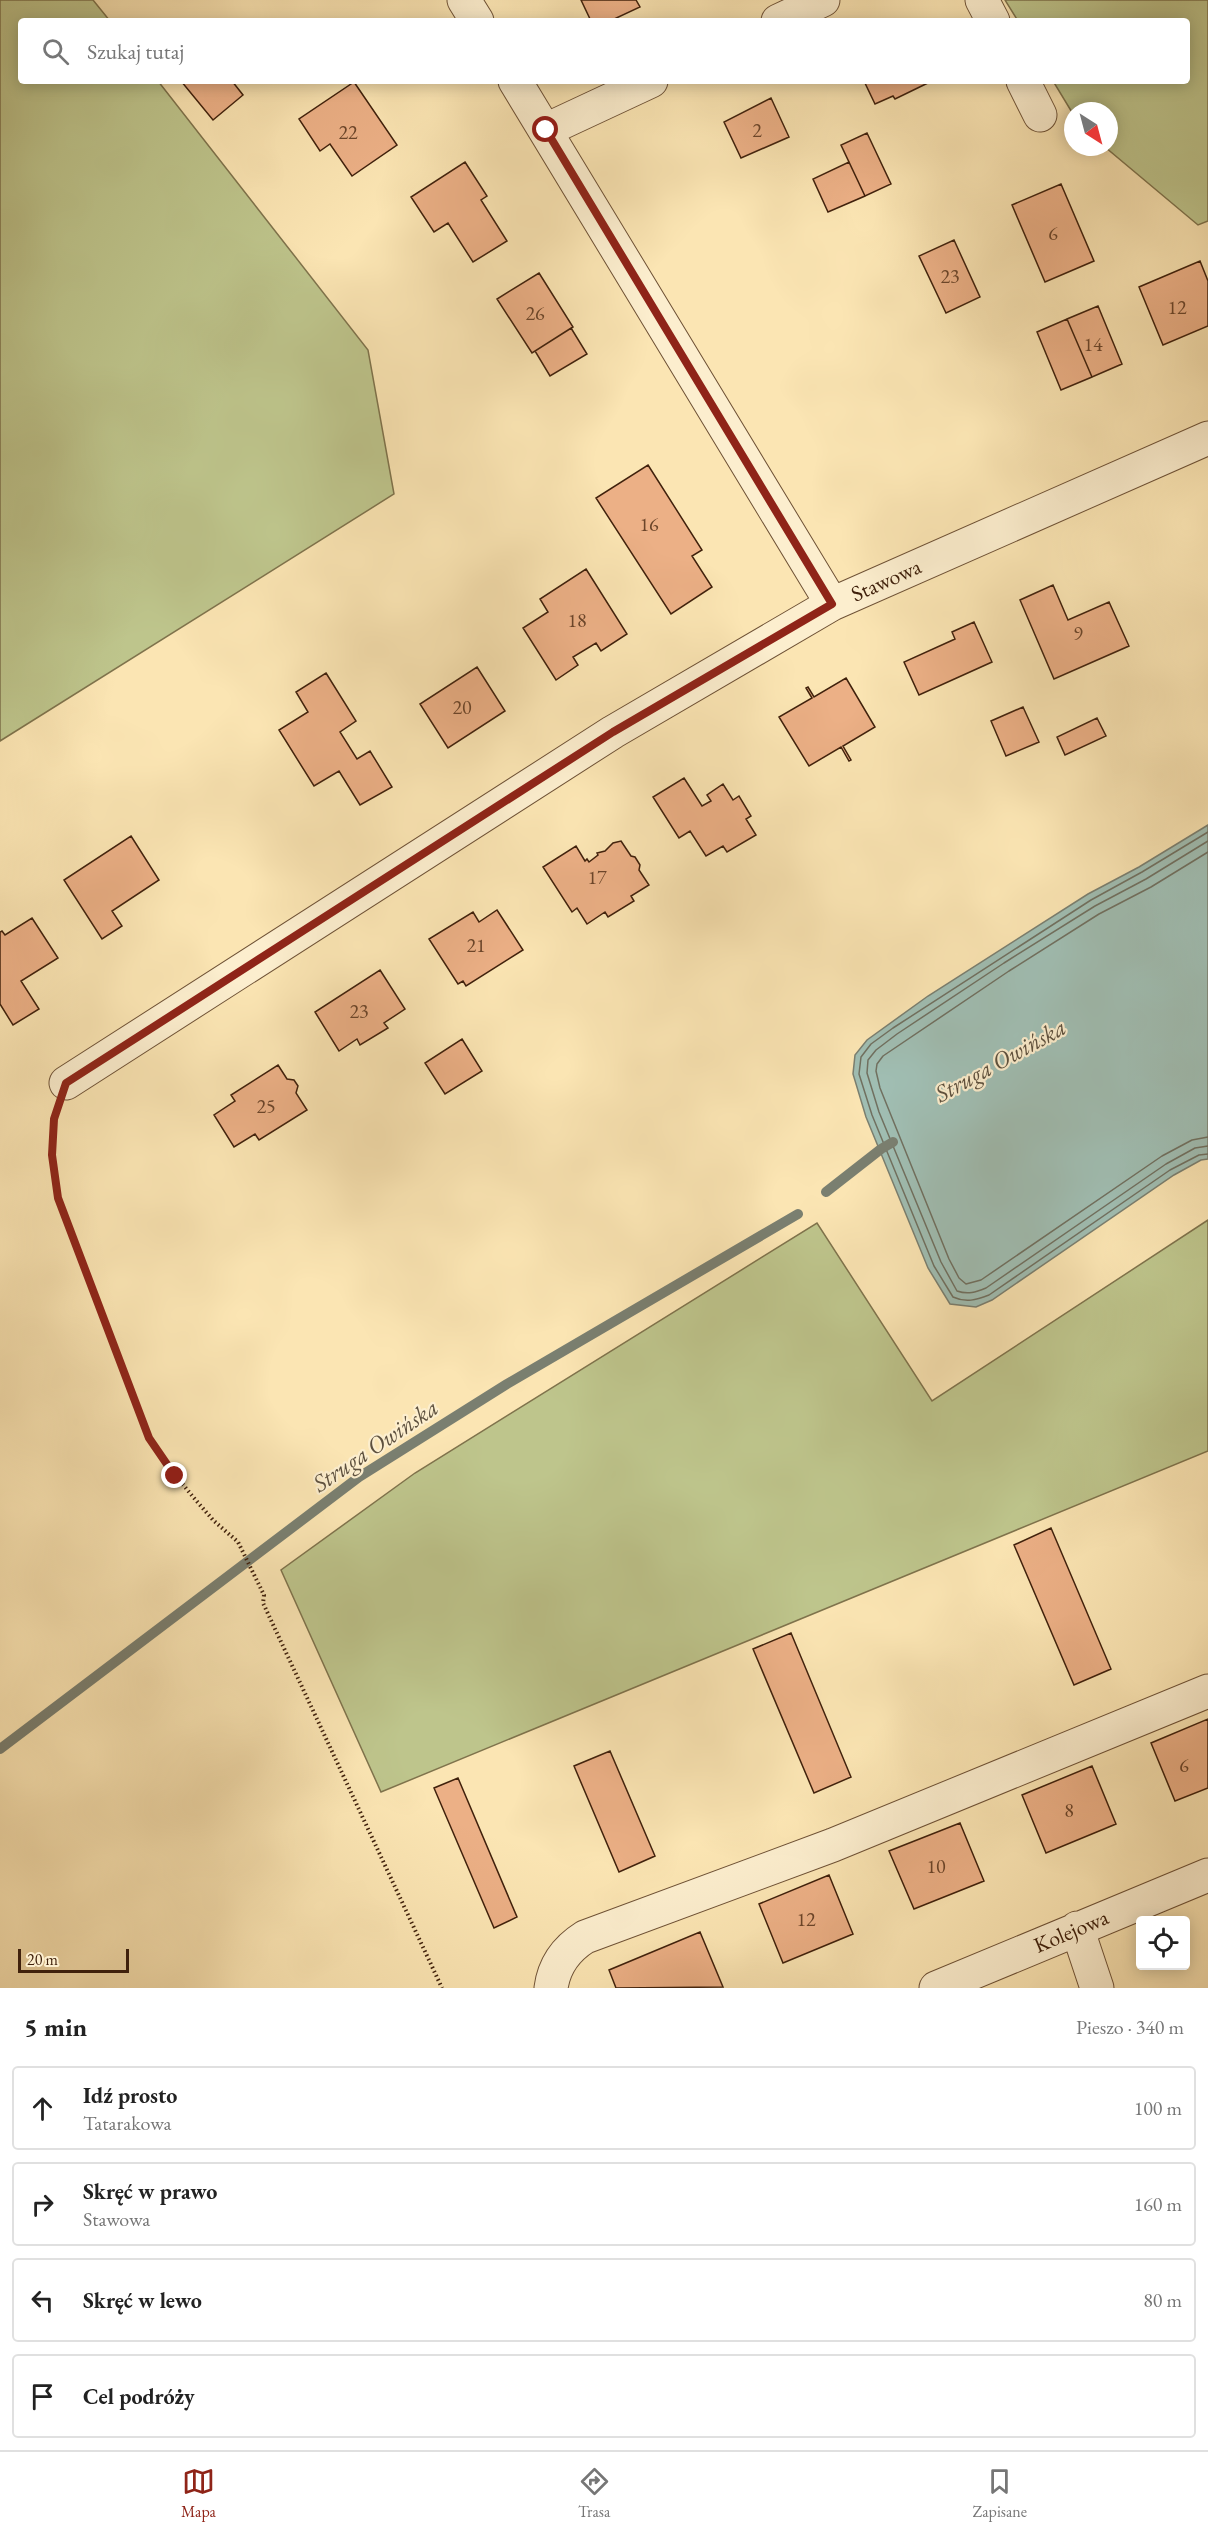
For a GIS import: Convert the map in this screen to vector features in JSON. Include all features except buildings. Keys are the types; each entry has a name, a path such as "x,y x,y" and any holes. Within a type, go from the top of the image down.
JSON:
{"street":[{"path":"464,0 475,18"},
{"path":"784,18 823,0"},
{"path":"982,0 991,18"},
{"path":"517,84 832,604"},
{"path":"546,130 645,84"},
{"path":"1025,84 1040,114"},
{"name":"Stawowa","path":"66,1083 613,732 832,604 1208,438"},
{"path":"551,1988 564,1955 573,1944 585,1937 833,1845 1208,1691"},
{"name":"Kolejowa","path":"936,1988 1208,1875"},
{"path":"1077,1928 1096,1988"}],"path":[{"path":"66,1083 54,1119 52,1155 58,1198 136,1408 149,1438 162,1459 213,1520 238,1542 264,1595 263,1603 442,1988"}],"green space":[{"path":"0,0 93,0 108,18 18,18 18,84 160,84 368,350 394,494 0,741"},
{"path":"1005,0 1208,0 1208,221 1198,225 1116,156 1118,156 1118,102 1066,102 1055,84 1190,84 1190,18 1016,18"},
{"path":"1208,1220 1208,1451 381,1792 281,1570 415,1473 817,1223 932,1401"}],"water":[{"path":"1208,825 1208,1159 1201,1160 1174,1175 992,1300 976,1307 950,1304 928,1268 866,1117 853,1074 855,1055 867,1040 928,996 1088,894 1139,867"}],"waterway":[{"name":"Struga Owińska","path":"826,1192 893,1142"},
{"name":"Struga Owińska","path":"0,1749 359,1477 507,1384 798,1214"}],"route":[{"path":"175,1476 149,1438 136,1408 58,1198 52,1155 54,1119 66,1083 613,732 832,604 546,130"}]}
